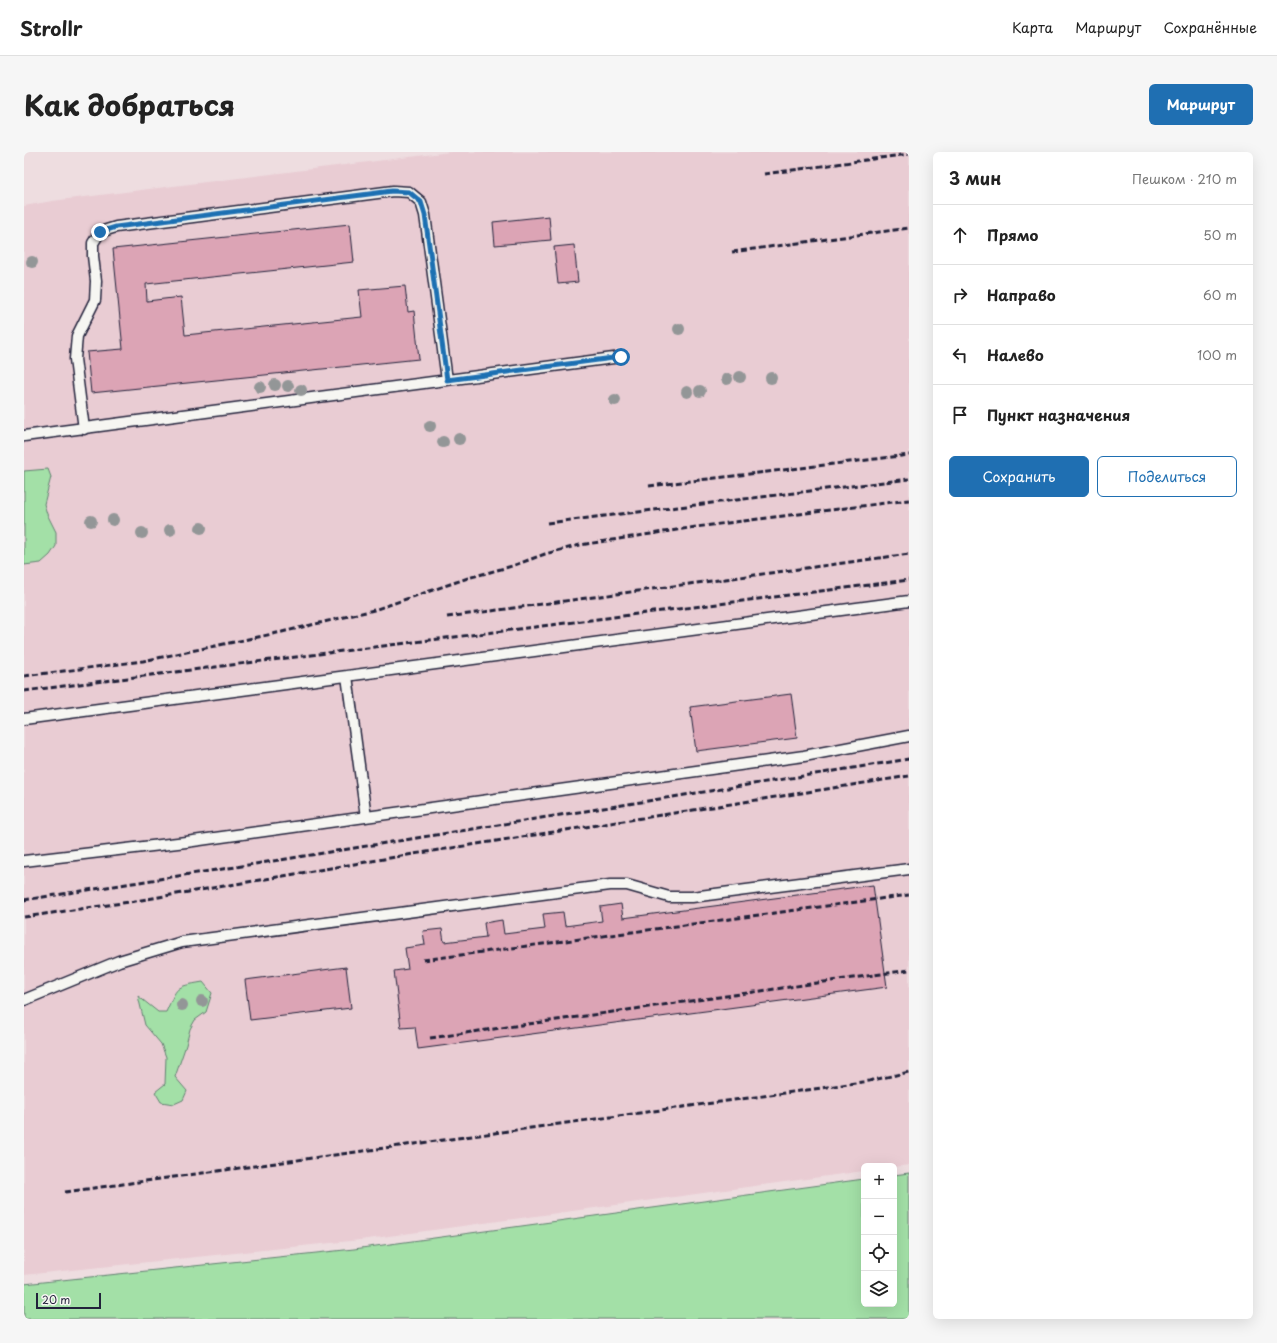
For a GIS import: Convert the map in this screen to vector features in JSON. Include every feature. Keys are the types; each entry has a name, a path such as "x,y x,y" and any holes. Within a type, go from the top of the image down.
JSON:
{"lane":[{"path":"84,429 75,359 77,336 95,300 96,281 92,256 93,243 100,232 116,227 392,191 409,192 421,202 425,215 447,380"},
{"path":"24,436 621,357"},
{"path":"24,719 909,602"},
{"path":"347,676 366,817"},
{"path":"24,861 186,842 804,756 909,736"},
{"path":"24,1000 119,961 182,942 610,885 627,885 669,897 692,897 909,869"}],"shaded area":[{"path":"450,152 909,152 909,1165 897,1167 897,1163 861,1163 861,1171 360,1240 24,1275 24,206 52,201"}],"green space":[{"path":"48,469 51,477 44,504 56,532 56,546 50,555 41,563 24,565 24,471"},
{"path":"203,982 212,993 206,1012 195,1020 190,1029 175,1077 187,1091 183,1100 174,1104 161,1102 155,1092 165,1084 166,1057 161,1044 145,1025 138,996 158,1012 166,1012 175,992 178,989 187,985"},
{"path":"909,1173 909,1319 24,1319 24,1284 354,1249 861,1179 861,1307 897,1307 897,1175"}],"building":[{"path":"549,216 551,240 495,245 493,222"},
{"path":"350,224 354,262 146,284 147,301 181,297 185,335 362,317 359,290 405,286 408,312 414,311 419,359 91,393 87,352 123,349 113,249"},
{"path":"574,245 578,282 558,284 554,247"},
{"path":"791,694 797,738 696,751 690,707"},
{"path":"873,885 887,987 418,1049 415,1027 401,1028 394,971 408,969 405,948 425,945 423,931 442,929 444,942 486,937 484,923 502,920 504,934 545,929 543,914 563,912 565,926 602,921 600,907 621,904 623,918"},
{"path":"346,967 351,1008 250,1020 245,980"}],"railway":[{"path":"764,174 909,154"},
{"path":"732,252 909,228"},
{"path":"649,486 909,455"},
{"path":"547,523 909,479"},
{"path":"24,676 143,661 282,632 374,610 468,578 512,566 545,554 580,545 696,527 909,500"},
{"path":"447,617 909,554"},
{"path":"24,691 909,580"},
{"path":"24,900 909,759"},
{"path":"24,917 129,902 401,856 909,776"},
{"path":"423,960 909,895"},
{"path":"430,1038 909,970"},
{"path":"65,1192 814,1089 869,1081 909,1072"}],"route":[{"path":"100,232 116,227 392,191 409,192 421,202 425,215 447,380 621,357"}]}
